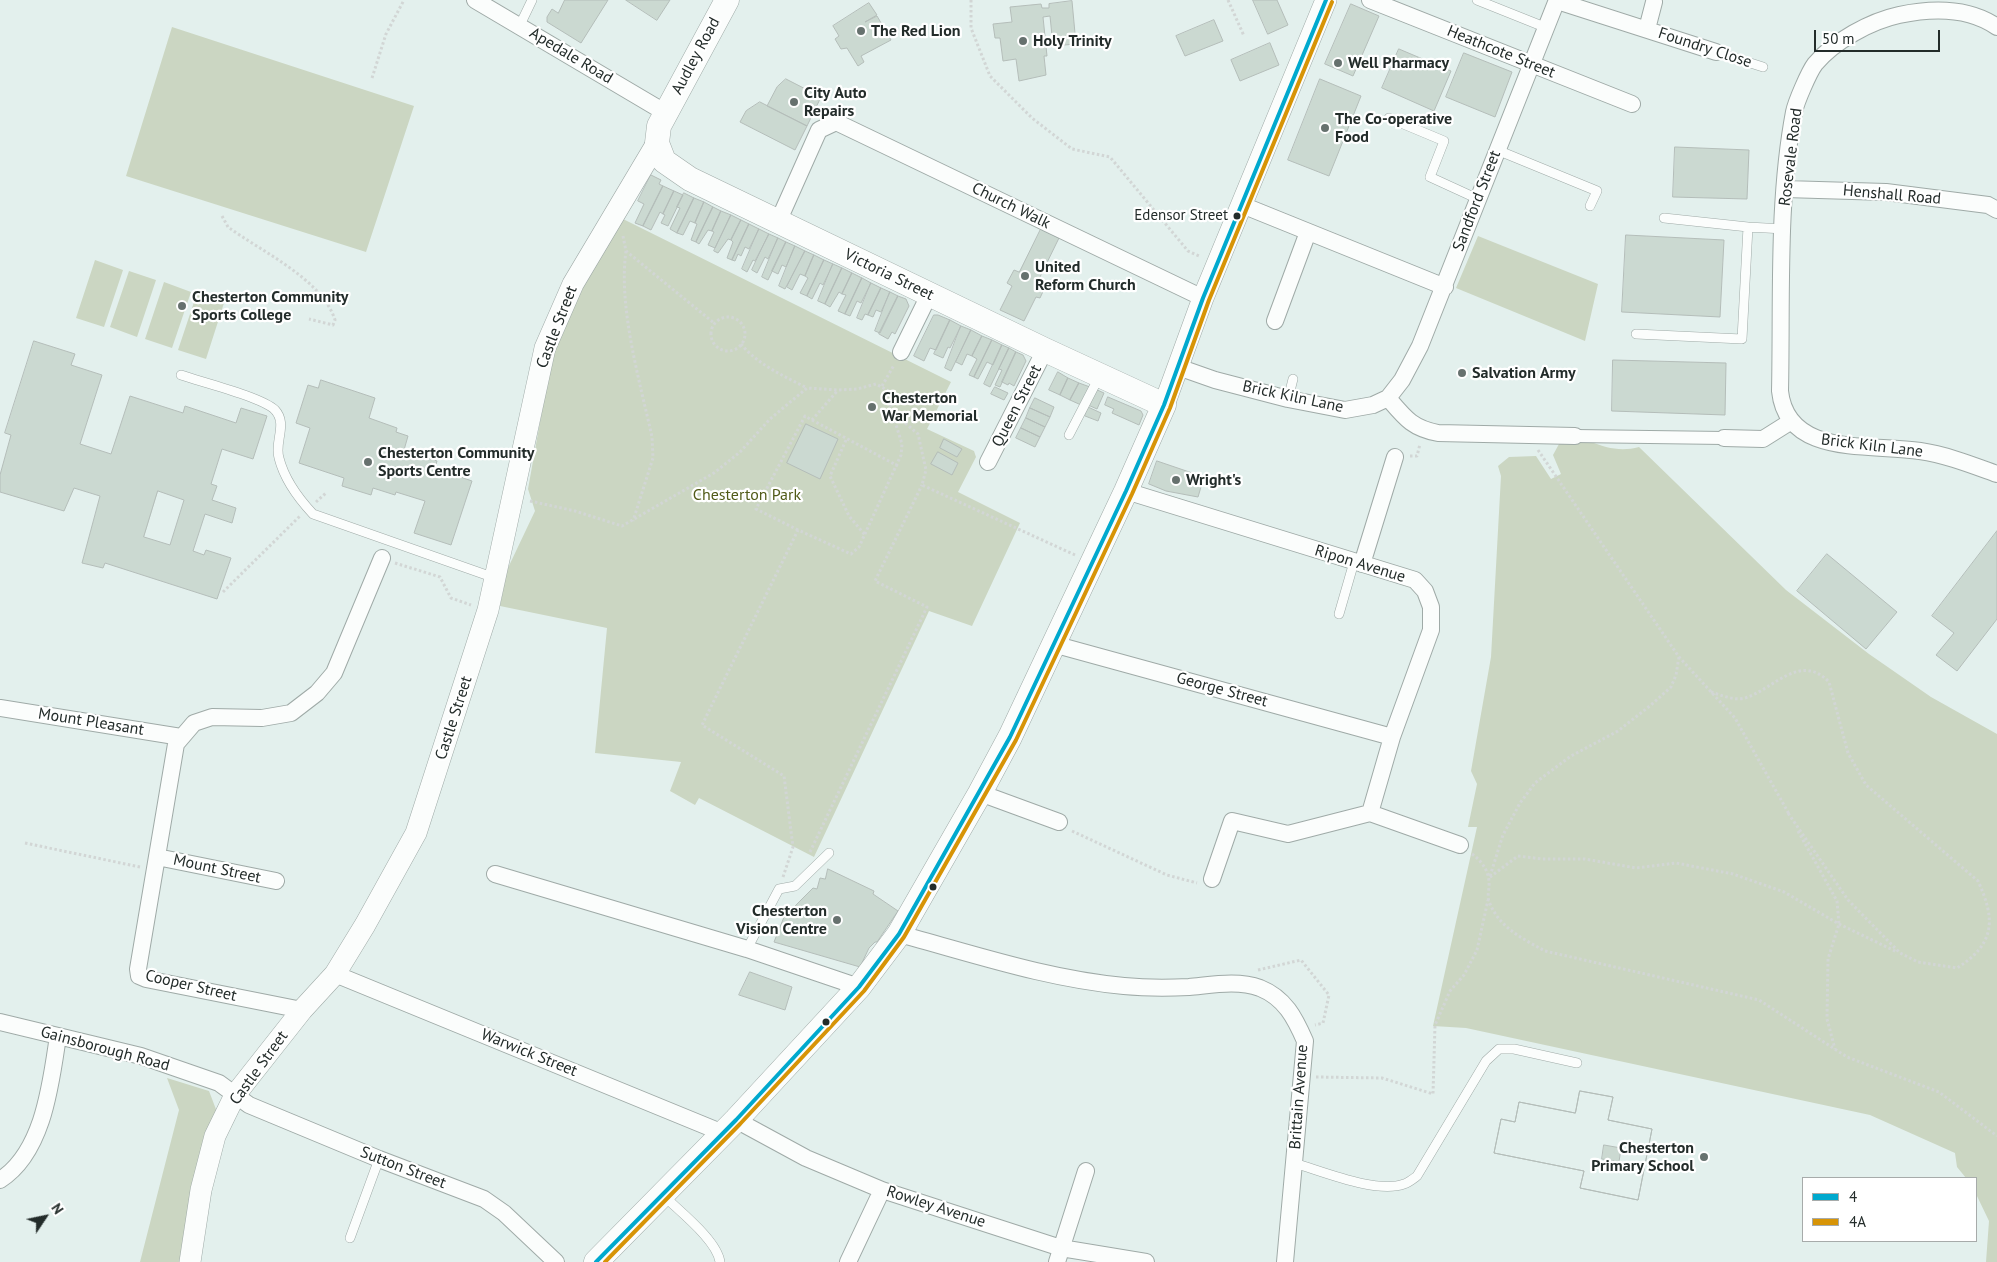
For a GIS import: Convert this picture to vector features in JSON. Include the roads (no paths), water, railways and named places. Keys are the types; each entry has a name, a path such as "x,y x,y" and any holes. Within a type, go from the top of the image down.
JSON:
{"main road":[{"name":"Audley Road","path":"666,113 727,0"},
{"path":"657,143 657,134 666,113"},
{"name":"Victoria Street","path":"657,143 664,161 674,169 929,295 1164,405"},
{"path":"596,1262 730,1127 859,987 899,934 980,794 1126,491 1164,405"}],"street":[{"name":"Apedale Road","path":"475,0 666,113"},
{"path":"1164,405 1203,298 1326,0"},
{"name":"Heathcote Street","path":"1370,0 1632,104"},
{"name":"Sandford Street","path":"1388,398 1402,380 1420,346 1445,287 1557,0"},
{"name":"Foundry Close","path":"1557,0 1716,52"},
{"name":"Foundry Close","path":"1646,29 1654,2"},
{"name":"Rosevale Road","path":"1790,422 1781,404 1780,391 1785,189 1794,110 1815,64 1844,39 1880,19 1914,12 1946,10 1955,6 1984,18 1997,27"},
{"name":"Church Walk","path":"778,222 819,130 836,122 1203,298"},
{"name":"Castle Street","path":"190,1262 201,1190 213,1145 235,1095 302,1010 335,974 366,925 416,833 488,610 545,348 573,284 657,143"},
{"name":"Henshall Road","path":"1785,189 1886,192 1988,205 1997,210"},
{"path":"1242,205 1445,287"},
{"path":"1275,321 1308,232"},
{"path":"901,352 929,295"},
{"name":"Queen Street","path":"988,462 1045,350"},
{"name":"Brick Kiln Lane","path":"1178,367 1215,380 1345,410 1373,406 1388,398"},
{"path":"1388,398 1404,418 1419,429 1438,433 1762,439 1790,422"},
{"name":"Brick Kiln Lane","path":"1790,422 1810,438 1830,442 1941,454 1997,474"},
{"path":"1358,563 1395,457"},
{"name":"Ripon Avenue","path":"1126,491 1415,580 1426,591 1431,607 1431,630 1392,737 1370,813"},
{"path":"156,863 176,744 181,737 194,722 212,716 262,718 291,712 317,693 334,673 382,558"},
{"name":"George Street","path":"1053,644 1392,737"},
{"name":"Mount Pleasant","path":"0,708 181,737"},
{"path":"980,794 1059,822"},
{"path":"1212,879 1232,821 1288,834 1370,813 1460,845"},
{"name":"Mount Street","path":"156,863 276,882"},
{"name":"Cooper Street","path":"156,863 138,969 139,976 146,979 302,1010"},
{"path":"495,874 747,949 859,987"},
{"name":"Brittain Avenue","path":"899,934 1071,980 1127,987 1187,987 1237,983 1252,986 1280,999 1295,1018 1305,1041 1284,1262"},
{"name":"Warwick Street","path":"335,974 730,1127"},
{"name":"Gainsborough Road","path":"0,1022 141,1056 219,1083 235,1095"},
{"path":"0,1180 24,1154 38,1129 48,1099 58,1036"},
{"name":"Sutton Street","path":"235,1095 249,1105 379,1159 484,1199 504,1212 556,1262"},
{"name":"Rowley Avenue","path":"730,1127 882,1190 1059,1255 1146,1262"},
{"path":"1059,1255 1086,1171"},
{"path":"848,1262 882,1190"}],"lane":[{"path":"520,25 532,0"},
{"path":"1477,0 1547,28"},
{"name":"Foundry Close","path":"1716,52 1763,67"},
{"path":"1389,118 1444,141 1430,177 1478,199"},
{"path":"1497,150 1597,191 1590,206"},
{"path":"1664,218 1784,229"},
{"path":"1636,334 1742,339 1748,227"},
{"path":"181,375 262,403 275,410 281,419 278,445 279,458 301,501 313,514 350,529 495,578"},
{"path":"1069,435 1100,375"},
{"path":"1288,398 1293,378"},
{"path":"1339,614 1358,563"},
{"path":"747,949 779,889 795,886 829,853"},
{"path":"1294,1163 1357,1182 1387,1187 1405,1184 1417,1176 1486,1061 1499,1049 1514,1049 1577,1063"},
{"path":"350,1238 379,1159"},
{"path":"662,1194 709,1241 716,1251 720,1262"}],"place":[{"name":"The Red Lion","path":"861,31"},
{"name":"Holy Trinity","path":"1023,41"},
{"name":"Well Pharmacy","path":"1338,63"},
{"name":"City Auto Repairs","path":"794,102"},
{"name":"The Co-operative Food","path":"1325,128"},
{"name":"Edensor Street","path":"1237,216"},
{"name":"United Reform Church","path":"1025,276"},
{"name":"Chesterton Community Sports College","path":"182,306"},
{"name":"Salvation Army","path":"1462,373"},
{"name":"Chesterton War Memorial","path":"872,407"},
{"name":"Chesterton Community Sports Centre","path":"368,462"},
{"name":"Wright's","path":"1176,480"},
{"name":"Chesterton Vision Centre","path":"837,920"},
{"name":"Chesterton Primary School","path":"1704,1157"}],"park label":[{"name":"Chesterton Park","path":"747,495"}]}
